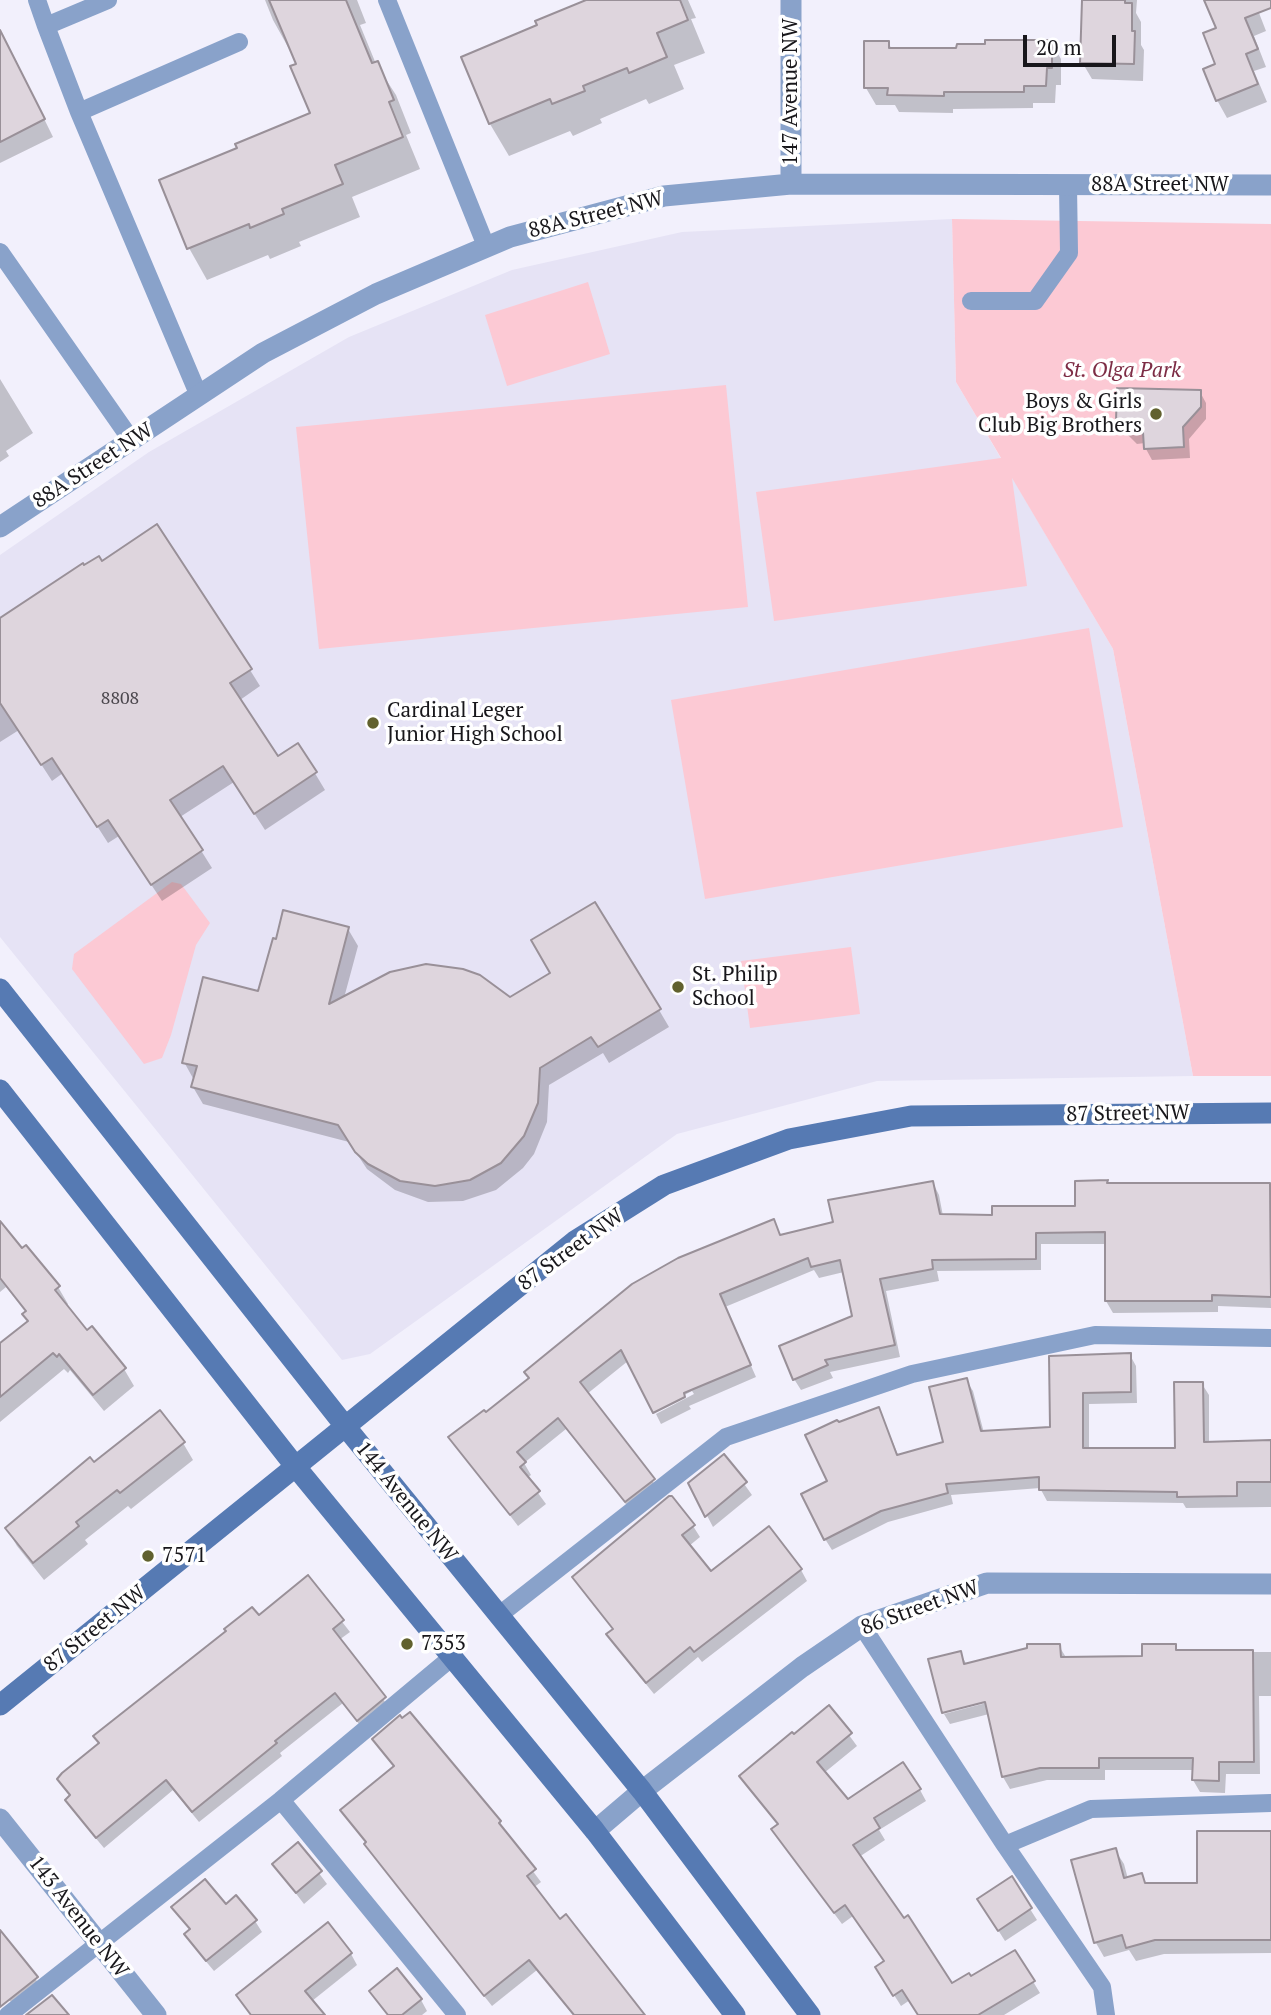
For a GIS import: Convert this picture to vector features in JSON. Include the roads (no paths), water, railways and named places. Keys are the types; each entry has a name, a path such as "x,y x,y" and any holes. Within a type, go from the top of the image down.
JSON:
{"street":[{"name":"147 Avenue NW","path":"791,0 791,184"},
{"name":"88A Street NW","path":"0,527 263,353 353,306 510,237 664,196 791,184 1271,185"},
{"name":"144 Avenue NW","path":"0,989 345,1426 642,1791 810,2015"},
{"path":"0,1090 295,1466 594,1831 735,2015"},
{"name":"87 Street NW","path":"0,1706 575,1241 664,1185 789,1139 911,1116 1271,1113"},
{"name":"86 Street NW","path":"594,1831 802,1667 862,1626 987,1583 1271,1584"},
{"name":"143 Avenue NW","path":"0,1819 156,2015"}],"lane":[{"path":"37,0 79,111 199,396"},
{"path":"46,26 108,0"},
{"path":"387,0 486,246"},
{"path":"79,111 239,41"},
{"path":"971,301 1035,301 1069,253 1068,185"},
{"path":"0,252 132,441"},
{"path":"498,1616 726,1437 912,1374 1095,1335 1271,1338"},
{"path":"862,1626 1005,1845 1102,1987 1106,2015"},
{"path":"8,2015 281,1800 451,1658"},
{"path":"281,1800 457,2015"},
{"path":"1005,1845 1091,1809 1271,1803"}],"place":[{"name":"Boys & Girls Club Big Brothers","path":"1156,414"},
{"name":"Cardinal Leger Junior High School","path":"373,723"},
{"name":"St. Philip School","path":"678,987"},
{"name":"7571","path":"148,1556"},
{"name":"7353","path":"407,1644"}],"park label":[{"name":"St. Olga Park","path":"1122,371"}]}
